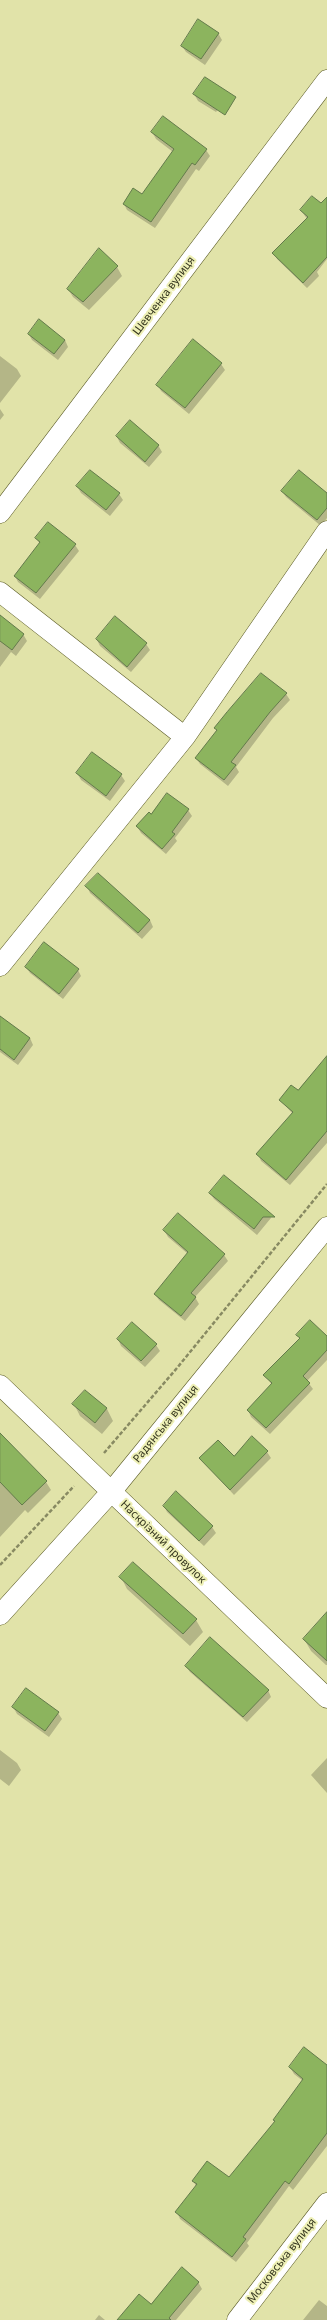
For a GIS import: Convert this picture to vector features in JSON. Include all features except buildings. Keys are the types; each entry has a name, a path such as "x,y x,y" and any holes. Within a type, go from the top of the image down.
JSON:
{"street":[{"name":"Шевченка вулиця","path":"0,512 327,80"},
{"path":"0,966 185,737 327,531"},
{"path":"0,592 185,737"},
{"name":"Радянська вулиця","path":"0,1615 111,1492 327,1227"},
{"name":"Наскрізний провулок","path":"0,1386 327,1698"},
{"name":"Московська вулиця","path":"237,2320 327,2203"}],"path":[{"path":"0,1565 89,1471 177,1368 327,1184"}]}
